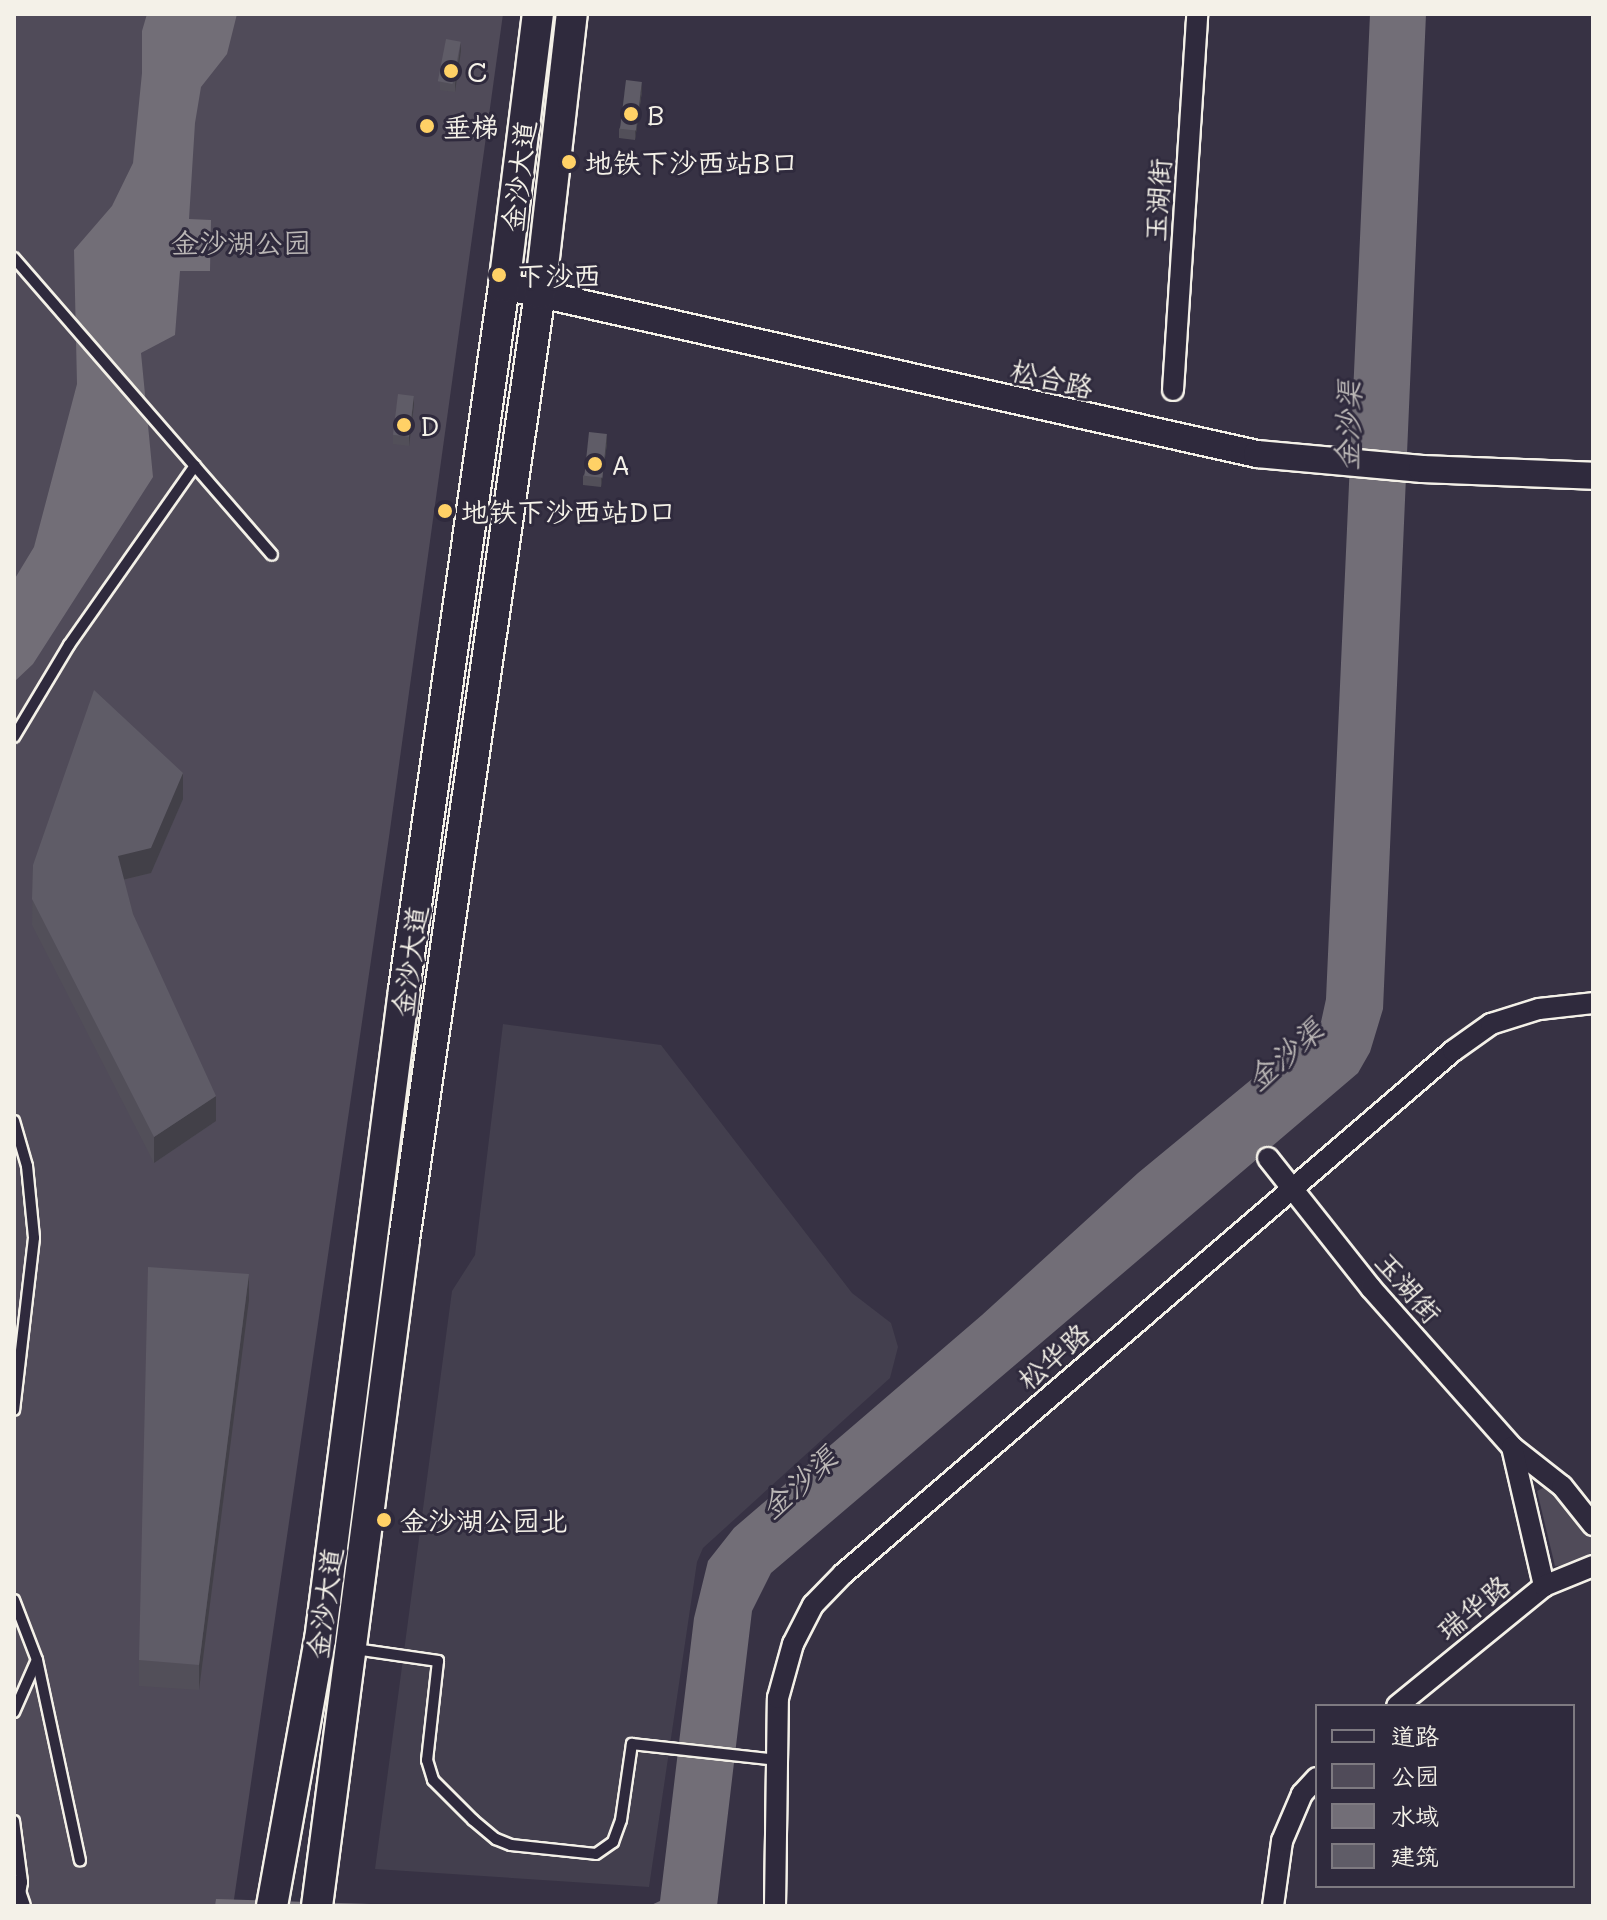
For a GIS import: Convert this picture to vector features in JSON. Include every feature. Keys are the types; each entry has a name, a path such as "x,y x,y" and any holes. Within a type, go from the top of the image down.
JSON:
{"main road":[{"name":"金沙大道","path":"272,1906 320,1640 404,990 504,286 538,14"},
{"name":"金沙大道","path":"317,1906 431,1041 540,293 572,14"}],"street":[{"name":"玉湖街","path":"1173,390 1197,14"},
{"name":"松合路","path":"504,286 1257,454 1422,469 1593,476"},
{"name":"松华路","path":"775,1906 778,1698 793,1644 813,1605 843,1574 1453,1051 1491,1024 1539,1009 1593,1003"},
{"name":"玉湖街","path":"1268,1158 1371,1288 1512,1447 1562,1486 1593,1525"},
{"name":"玉湖街","path":"1512,1447 1544,1586"},
{"name":"瑞华路","path":"1399,1704 1544,1586 1593,1566"},
{"path":"1273,1906 1282,1841 1302,1794 1315,1780"},
{"path":"14,1883 19,1905"}],"lane":[{"path":"14,258 272,555"},
{"path":"14,737 69,645 195,466"},
{"path":"14,1121 27,1166 34,1238 14,1410"},
{"path":"14,1600 37,1660 80,1860"},
{"path":"349,1649 438,1661 427,1760 433,1780 473,1820 496,1839 511,1845 596,1854 613,1842 621,1820 632,1744 777,1760"},
{"path":"14,1712 37,1660"},
{"path":"14,1821 22,1882 19,1905"}],"shaded area":[{"path":"503,1024 661,1045 852,1293 891,1323 898,1347 890,1378 703,1548 697,1562 649,1887 375,1869 452,1291 475,1255"}],"green space":[{"name":"金沙湖公园","path":"14,14 503,14 389,837 233,1906 14,1906"},
{"path":"1549,1485 1593,1539 1593,1554 1573,1565 1555,1566 1537,1491"}],"water":[{"path":"147,14 237,14 227,54 201,87 195,123 189,219 211,220 210,271 180,271 175,335 141,353 153,477 33,664 14,682 14,580 34,547 77,384 74,250 112,206 133,163 142,73 142,31"},
{"name":"金沙渠","path":"1370,14 1426,14 1383,1009 1370,1052 1358,1073 771,1573 752,1611 717,1906 649,1906 660,1901 694,1618 708,1561 734,1528 982,1315 1138,1173 1321,1022 1326,999"},
{"path":"216,1899 370,1904 370,1906 215,1906"}],"building":[{"name":"C","path":"446,39 461,42 453,84 438,81"},
{"name":"B","path":"626,80 642,82 636,131 620,129"},
{"name":"D","path":"398,394 414,396 409,437 393,435"},
{"name":"A","path":"589,432 607,434 602,478 584,476"},
{"path":"94,690 183,773 151,848 118,856 133,914 216,1096 154,1137 32,899 33,865"},
{"path":"148,1267 249,1274 199,1665 139,1660"}],"place":[{"name":"C","path":"451,71"},
{"name":"B","path":"631,114"},
{"name":"垂梯","path":"427,126"},
{"name":"地铁下沙西站B口","path":"569,162"},
{"name":"下沙西","path":"499,275"},
{"name":"D","path":"404,425"},
{"name":"A","path":"595,464"},
{"name":"地铁下沙西站D口","path":"445,511"},
{"name":"金沙湖公园北","path":"384,1520"}]}
